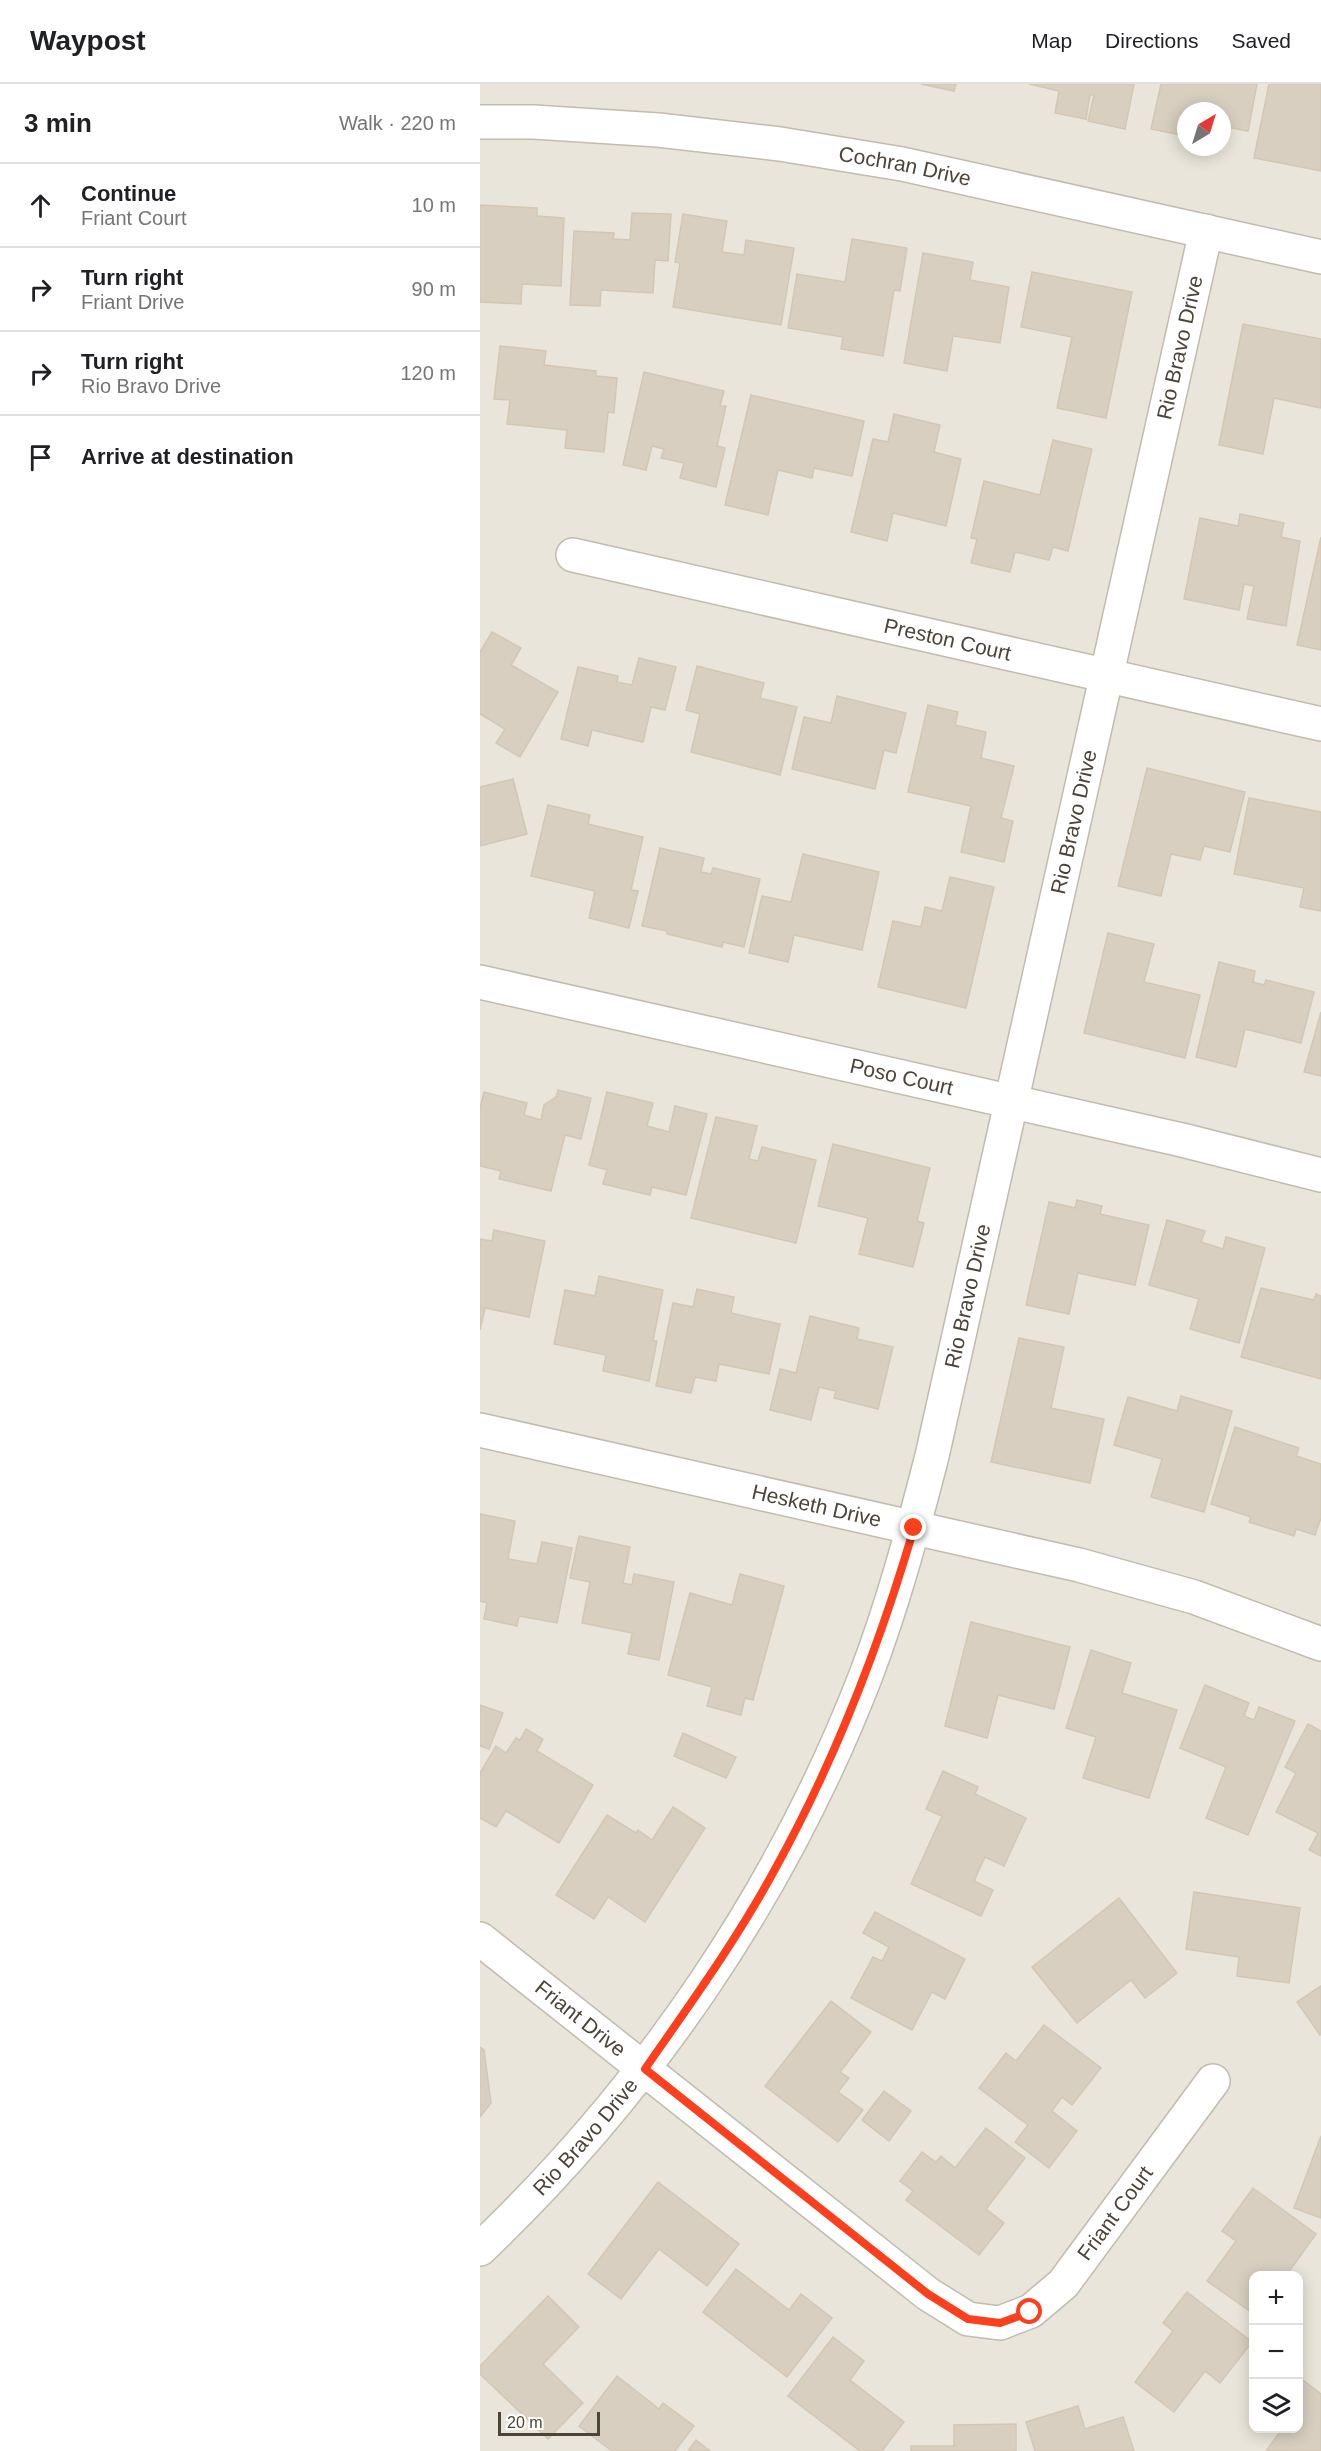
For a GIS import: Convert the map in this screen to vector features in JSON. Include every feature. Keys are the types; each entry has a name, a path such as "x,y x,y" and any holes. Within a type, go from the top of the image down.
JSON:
{"street":[{"name":"Cochran Drive","path":"480,122 534,122 658,130 780,144 902,164 1321,257"},
{"name":"Rio Bravo Drive","path":"480,2249 532,2200 605,2119 645,2069 724,1956 774,1872 824,1774 866,1674 914,1528 1206,231"},
{"name":"Preston Court","path":"573,555 1321,724"},
{"name":"Poso Court","path":"480,982 1182,1140 1321,1175"},
{"name":"Hesketh Drive","path":"480,1430 1078,1565 1194,1597 1321,1644"},
{"name":"Friant Drive","path":"480,1939 928,2294 968,2319 1000,2323"},
{"name":"Friant Court","path":"1000,2323 1030,2312 1063,2284 1213,2081"}],"shaded area":[{"path":"480,84 1321,84 1321,2451 480,2451"}],"building":[{"path":"921,84 956,84 954,91"},
{"path":"1029,84 1134,84 1125,129 1088,121 1094,95 1090,95 1086,119 1055,113 1059,91"},
{"path":"1161,84 1257,84 1248,131 1231,128 1231,102 1177,102 1177,134 1151,129"},
{"path":"1269,84 1321,84 1321,171 1254,158"},
{"path":"480,205 537,208 537,216 564,218 561,286 522,284 521,304 480,302"},
{"path":"632,213 671,214 668,261 655,260 653,293 601,290 600,306 570,305 574,231 614,233 613,239 630,240"},
{"path":"683,214 727,221 722,252 744,255 746,240 794,248 781,325 673,307 680,263 675,262"},
{"path":"852,239 907,248 900,291 894,290 883,356 841,349 843,337 788,328 797,274 845,282"},
{"path":"923,253 973,262 970,280 1009,287 1000,343 953,336 947,371 904,363"},
{"path":"1032,272 1132,292 1106,418 1057,408 1072,337 1021,327"},
{"path":"1243,324 1321,339 1321,408 1274,398 1263,454 1219,445"},
{"path":"500,346 546,351 544,365 596,371 596,376 617,378 614,413 608,412 604,452 565,448 567,430 507,424 510,400 494,399"},
{"path":"644,372 724,391 720,406 726,406 717,446 725,448 716,487 680,478 684,463 661,458 664,449 652,446 646,470 623,465"},
{"path":"751,395 864,421 852,476 814,468 812,478 778,470 768,515 725,505"},
{"path":"894,414 940,425 934,452 961,459 946,526 893,513 887,541 851,532 873,439 888,442"},
{"path":"1053,440 1092,449 1068,551 1053,547 1049,560 1015,552 1010,572 971,563 977,539 971,538 984,481 1040,495"},
{"path":"1240,514 1284,523 1281,537 1300,541 1286,626 1247,619 1254,586 1244,584 1239,610 1184,599 1200,518 1238,526"},
{"path":"1321,537 1321,650 1297,645"},
{"path":"492,632 521,648 511,665 558,692 520,757 496,743 505,729 480,714 480,652"},
{"path":"639,658 676,667 665,710 651,707 643,742 592,730 588,746 561,739 578,667 618,676 617,682 632,685"},
{"path":"697,666 764,683 760,698 797,707 780,775 691,752 700,714 686,710"},
{"path":"837,696 906,713 896,753 884,750 875,789 792,769 804,717 831,723"},
{"path":"928,705 958,712 955,725 986,732 981,758 1014,766 1001,818 1013,821 1004,862 961,852 971,806 908,792"},
{"path":"1147,768 1245,792 1230,852 1204,846 1200,860 1171,854 1161,896 1118,886"},
{"path":"513,779 527,834 480,846 480,787"},
{"path":"1249,798 1321,812 1321,911 1300,907 1304,888 1234,874"},
{"path":"548,805 590,815 588,824 643,837 631,890 638,891 629,928 589,918 595,891 531,876"},
{"path":"660,848 704,858 701,872 711,874 713,868 760,879 744,947 723,942 722,947 642,926"},
{"path":"803,854 879,872 862,950 794,935 788,962 749,953 762,896 791,902"},
{"path":"950,877 994,887 966,1008 878,987 893,921 921,927 925,907 942,911"},
{"path":"1108,933 1154,944 1144,982 1200,995 1185,1058 1084,1033"},
{"path":"1219,962 1255,971 1253,982 1264,985 1266,980 1314,992 1301,1043 1245,1029 1236,1067 1196,1057"},
{"path":"1321,1012 1321,1076 1304,1072"},
{"path":"558,1090 591,1098 581,1139 565,1135 551,1191 499,1179 501,1171 480,1166 480,1108 484,1092 527,1103 524,1115 541,1120 544,1105 556,1097"},
{"path":"607,1092 653,1103 647,1126 669,1132 675,1106 707,1114 686,1195 652,1187 650,1195 603,1184 607,1170 589,1165"},
{"path":"716,1117 757,1126 749,1159 758,1161 762,1147 816,1160 796,1243 691,1218"},
{"path":"833,1144 930,1168 917,1221 924,1223 913,1267 859,1254 868,1218 818,1206"},
{"path":"1077,1200 1102,1206 1100,1214 1149,1225 1135,1285 1078,1273 1069,1314 1026,1305 1049,1202 1075,1208"},
{"path":"1167,1220 1205,1231 1201,1242 1223,1249 1226,1237 1265,1248 1239,1343 1190,1329 1199,1299 1149,1285"},
{"path":"494,1230 545,1241 529,1317 485,1308 480,1330 480,1239 492,1241"},
{"path":"599,1276 663,1290 653,1341 657,1341 649,1381 603,1371 606,1355 554,1344 565,1290 595,1296"},
{"path":"1261,1288 1314,1300 1316,1294 1321,1296 1321,1379 1241,1357"},
{"path":"697,1289 734,1297 731,1313 780,1324 769,1374 719,1364 716,1381 695,1377 691,1393 656,1386 673,1303 693,1307"},
{"path":"810,1316 859,1328 857,1339 893,1347 878,1409 834,1398 836,1391 819,1387 811,1420 770,1410 780,1369 796,1373"},
{"path":"1019,1338 1064,1347 1051,1408 1104,1419 1090,1483 991,1462"},
{"path":"1181,1396 1232,1411 1204,1512 1151,1497 1162,1459 1114,1445 1128,1397 1177,1411"},
{"path":"1235,1427 1299,1448 1296,1456 1321,1464 1321,1518 1315,1535 1296,1529 1294,1536 1249,1522 1251,1517 1211,1504"},
{"path":"480,1514 515,1521 508,1559 537,1564 542,1542 572,1548 557,1623 519,1616 517,1626 484,1619 487,1603 480,1601"},
{"path":"579,1536 630,1547 623,1583 632,1585 634,1574 674,1582 659,1660 628,1654 632,1633 582,1623 590,1582 570,1578"},
{"path":"740,1574 784,1586 753,1700 745,1698 741,1715 707,1706 712,1687 668,1675 690,1593 732,1605"},
{"path":"971,1622 1070,1647 1054,1709 998,1695 987,1738 945,1726"},
{"path":"1091,1650 1131,1663 1122,1693 1177,1710 1149,1798 1083,1778 1096,1737 1066,1728"},
{"path":"1205,1685 1249,1703 1244,1716 1254,1720 1259,1707 1295,1721 1248,1835 1206,1818 1226,1767 1180,1748"},
{"path":"480,1705 503,1713 489,1749 480,1746"},
{"path":"1308,1724 1321,1731 1321,1856 1309,1850 1318,1833 1276,1812 1296,1773 1285,1767"},
{"path":"526,1729 543,1739 537,1751 593,1785 559,1843 506,1811 496,1827 480,1818 480,1773 496,1746 506,1753 516,1738 520,1740"},
{"path":"683,1733 736,1757 726,1778 674,1756"},
{"path":"943,1771 978,1787 975,1794 1026,1818 1004,1866 985,1857 974,1881 993,1890 981,1916 911,1884 942,1816 926,1809"},
{"path":"673,1807 705,1828 645,1922 608,1897 594,1919 556,1895 607,1815 636,1833 638,1830 652,1840"},
{"path":"1194,1892 1300,1908 1289,1983 1237,1976 1239,1957 1186,1949"},
{"path":"1119,1898 1177,1973 1145,1998 1131,1980 1077,2023 1032,1967"},
{"path":"875,1912 965,1959 945,1999 932,1992 912,2030 851,1998 873,1957 882,1961 889,1947 863,1933"},
{"path":"1321,1986 1321,2034 1320,2035 1297,2002"},
{"path":"831,2001 871,2032 840,2072 849,2078 838,2092 863,2110 838,2142 765,2086"},
{"path":"1044,2025 1101,2068 1072,2105 1062,2097 1052,2111 1077,2131 1049,2168 1015,2142 1028,2125 979,2088 1006,2053 1016,2061"},
{"path":"480,2047 484,2050 491,2103 480,2117"},
{"path":"884,2091 911,2111 889,2141 862,2120"},
{"path":"986,2128 1025,2158 986,2209 1004,2223 979,2255 906,2200 913,2191 900,2181 922,2152 936,2162 941,2156 955,2168"},
{"path":"1321,2136 1321,2218 1294,2208"},
{"path":"658,2182 739,2244 707,2286 659,2249 621,2299 588,2274"},
{"path":"1253,2188 1316,2234 1290,2271 1249,2271 1249,2310 1207,2281 1236,2241 1222,2231"},
{"path":"736,2269 789,2310 801,2294 832,2318 787,2377 703,2312"},
{"path":"1187,2292 1249,2340 1249,2346 1220,2383 1205,2371 1174,2412 1135,2382 1173,2331 1163,2323"},
{"path":"548,2296 579,2327 543,2364 583,2403 548,2439 480,2374 480,2366"},
{"path":"833,2337 864,2361 850,2380 904,2422 882,2451 860,2451 788,2396"},
{"path":"617,2376 659,2409 663,2403 694,2426 675,2451 612,2451 579,2426"},
{"path":"1303,2380 1321,2394 1321,2451 1266,2451 1279,2433 1303,2433"},
{"path":"1078,2406 1085,2429 1123,2417 1134,2451 1035,2451 1026,2422"},
{"path":"1016,2424 1016,2451 911,2451 911,2446 954,2446 954,2425"},
{"path":"696,2440 710,2451 688,2451"}],"route":[{"path":"914,1528 866,1674 824,1774 774,1872 718,1965 645,2069 928,2294 968,2319 1000,2323 1030,2312"}]}
